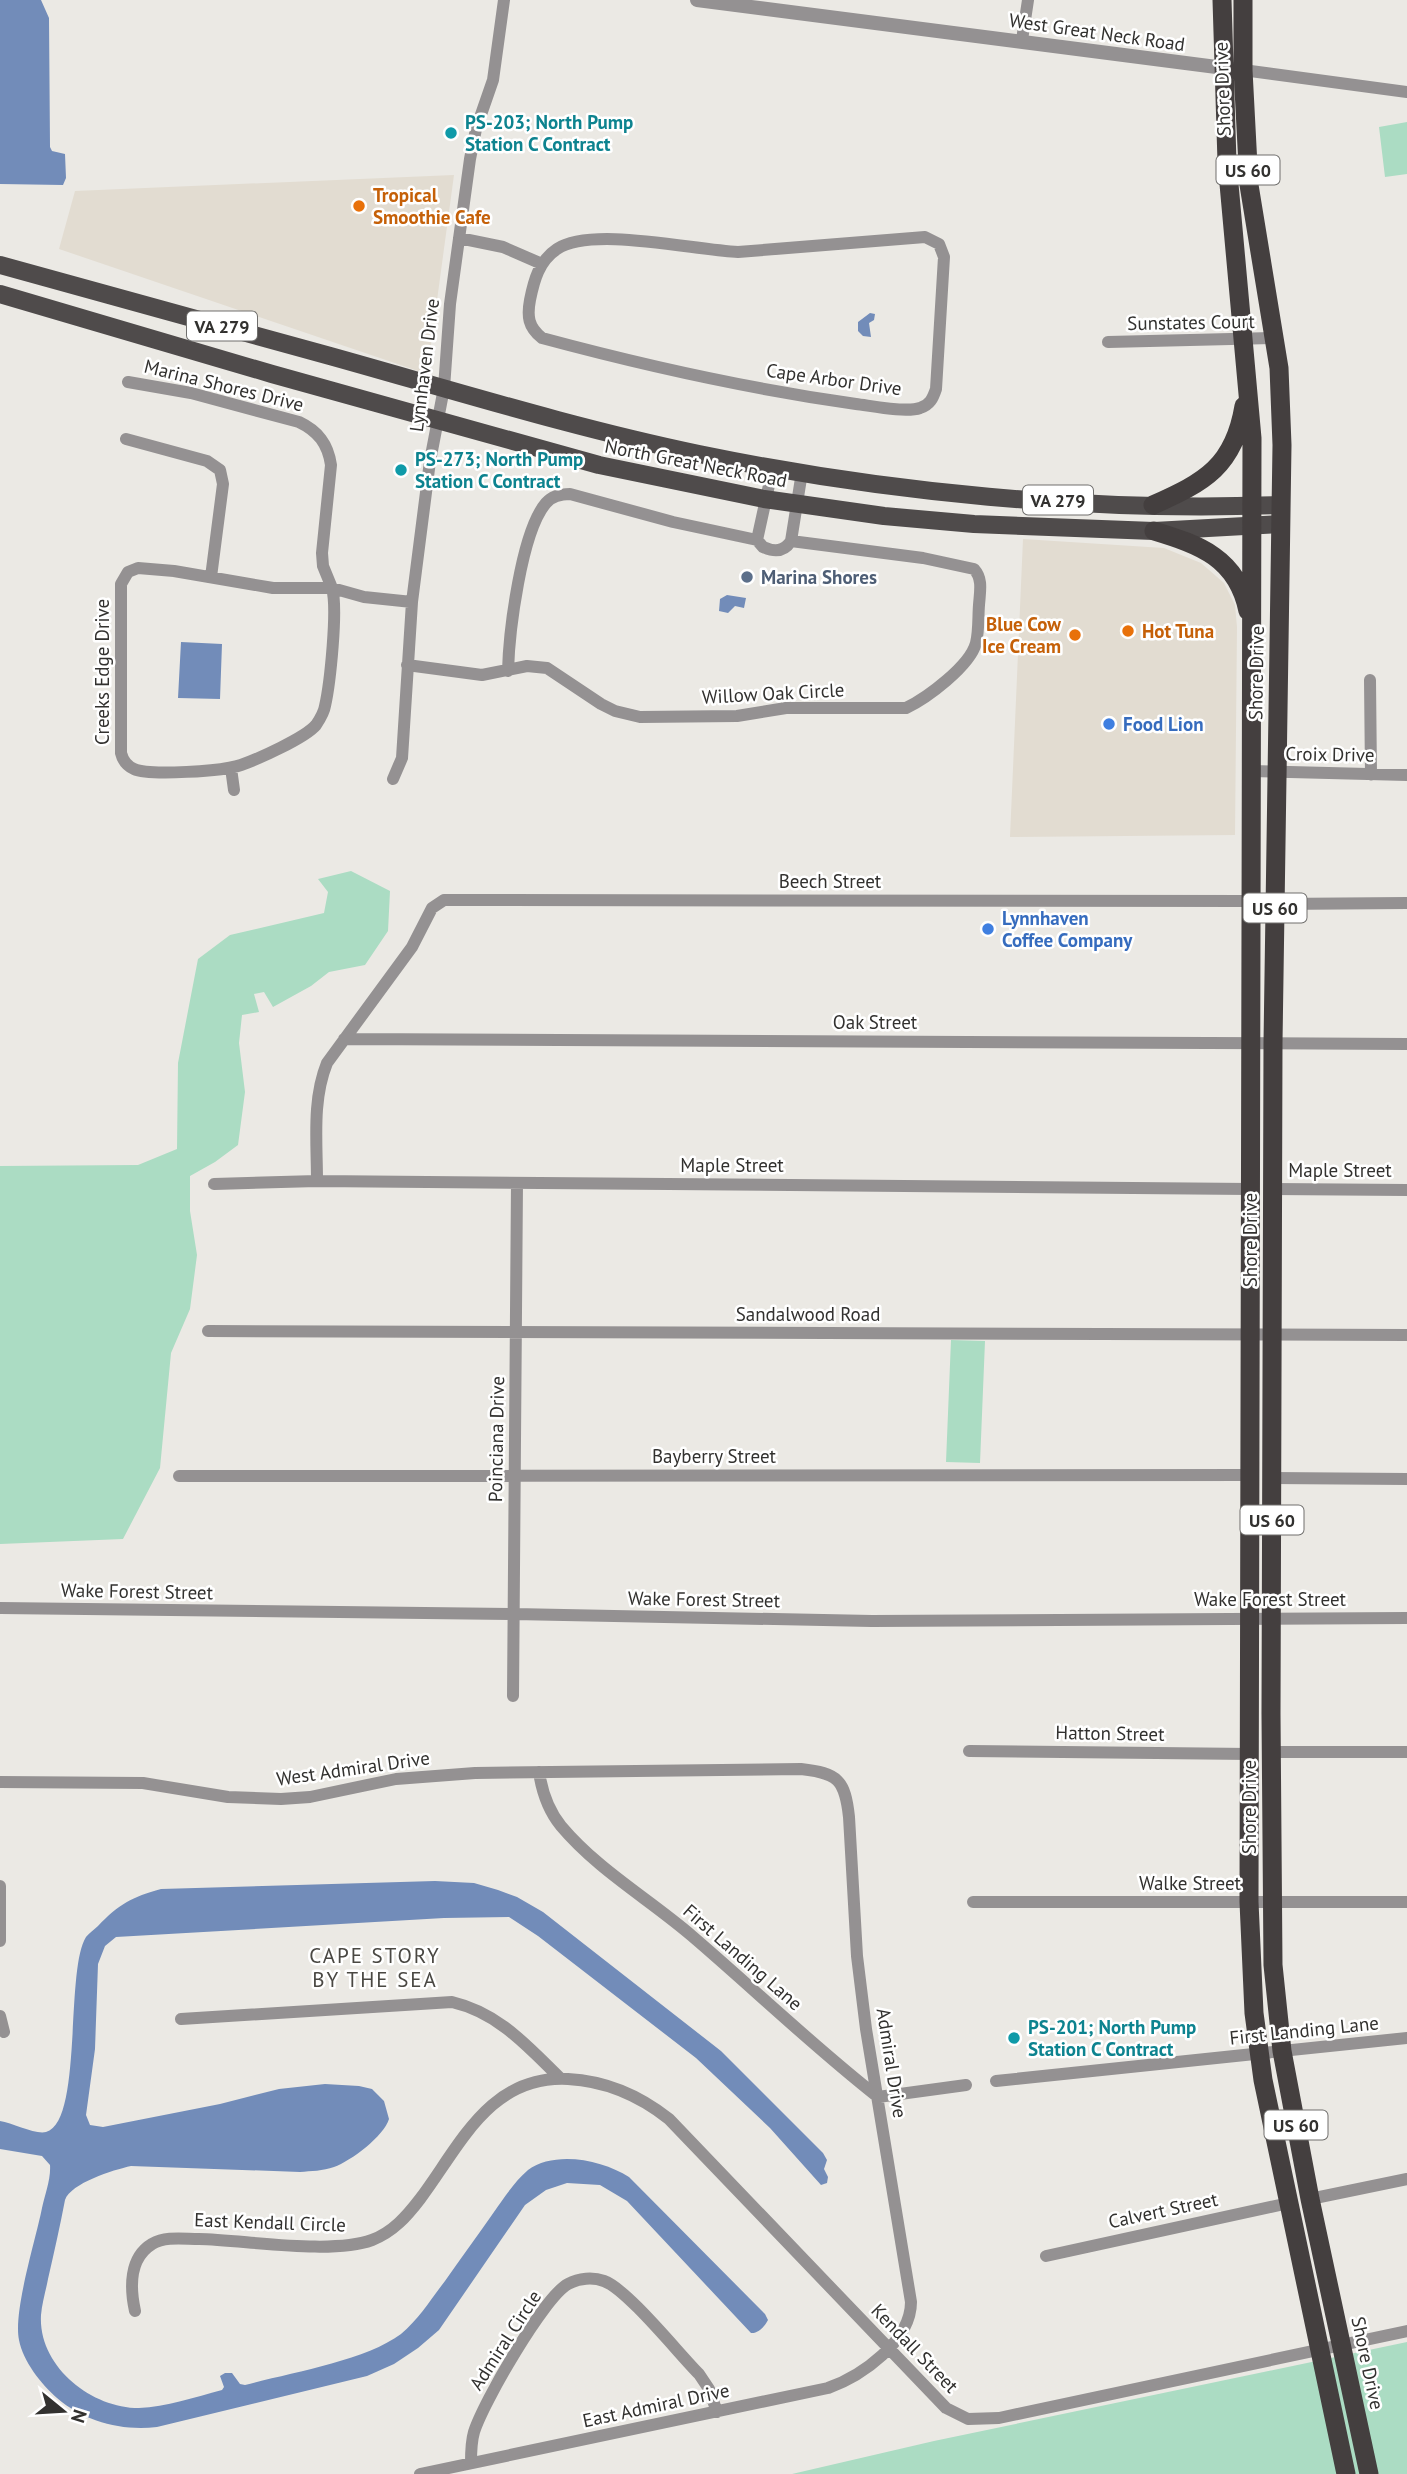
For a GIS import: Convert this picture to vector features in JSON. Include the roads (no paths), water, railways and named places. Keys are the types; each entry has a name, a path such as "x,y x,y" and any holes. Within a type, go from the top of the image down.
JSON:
{"highway":[{"name":"Shore Drive","path":"1222,0 1227,162 1248,377 1253,506 1251,1974 1260,2054 1346,2474"},
{"name":"Shore Drive","path":"1243,0 1243,70 1249,185 1279,368 1282,445 1273,1043 1273,1965 1282,2051 1310,2199 1369,2474"},
{"path":"1153,505 1200,483 1225,459 1232,447 1242,415 1248,377"},
{"path":"1154,531 1202,547 1227,568 1245,597 1252,635"}],"main road":[{"name":"North Great Neck Road","path":"0,265 649,443 802,472 962,495 1153,505 1253,506 1281,514"},
{"name":"North Great Neck Road","path":"0,294 598,465 796,505 974,524 1154,531 1253,526 1281,514"}],"street":[{"name":"Lynnhaven Drive","path":"393,779 402,758 412,602 430,461 444,388 446,341 470,159 498,57 504,0"},
{"name":"West Great Neck Road","path":"697,0 1407,92"},
{"path":"1022,40 1028,0"},
{"name":"Cape Arbor Drive","path":"925,237 939,244 944,257 936,389 933,398 922,408 914,410 870,405 757,388 542,338 531,327 528,311 534,279 542,264 557,249 580,240 625,240 738,252 925,237"},
{"path":"459,238 503,247 542,264"},
{"name":"Sunstates Court","path":"1108,342 1244,341 1274,338"},
{"name":"Marina Shores Drive","path":"128,382 191,393 299,422 318,434 326,444 331,465 321,553 332,589"},
{"path":"126,439 207,461 220,470 223,484 211,577"},
{"path":"757,540 773,467"},
{"path":"791,541 802,472"},
{"name":"Willow Oak Circle","path":"407,665 482,676 509,671 527,666 547,668 601,704 631,715 737,716 786,708 906,708 941,684 971,654 977,640 981,581 974,569 923,558 791,541 777,551 763,547 757,540 673,522 570,494 554,497 543,507 538,518 521,571 510,634 509,671"},
{"name":"Creeks Edge Drive","path":"138,568 211,577 273,588 332,589 335,599 334,616 326,704 322,715 316,724 301,736 231,768 206,771 138,771 125,763 121,753 120,649 123,577 138,568"},
{"path":"332,589 364,597 412,602"},
{"path":"1370,680 1371,775"},
{"path":"231,768 234,790"},
{"name":"Croix Drive","path":"1251,771 1407,775"},
{"name":"Beech Street","path":"344,1038 412,947 437,904 444,900 1251,901"},
{"path":"1275,904 1407,903"},
{"path":"317,1181 318,1090 327,1063 344,1038"},
{"name":"Oak Street","path":"344,1038 1407,1044"},
{"name":"Maple Street","path":"214,1184 317,1181 1250,1189"},
{"name":"Poinciana Drive","path":"513,1696 517,1183"},
{"name":"Maple Street","path":"1273,1189 1407,1190"},
{"name":"Sandalwood Road","path":"208,1331 1407,1335"},
{"name":"Bayberry Street","path":"179,1476 1250,1475"},
{"path":"1272,1478 1407,1479"},
{"name":"Wake Forest Street","path":"0,1608 872,1621 1407,1618"},
{"name":"Hatton Street","path":"969,1751 1250,1754"},
{"path":"1271,1752 1407,1752"},
{"name":"West Admiral Drive","path":"0,1782 143,1783 228,1797 281,1799 310,1797 396,1779 475,1773 801,1769 820,1771 837,1779"},
{"name":"First Landing Lane","path":"539,1772 551,1812 583,1850 690,1934 811,2043 878,2097"},
{"name":"Admiral Drive","path":"837,1779 846,1794 857,1956 911,2302 908,2323 888,2347"},
{"path":"0,1886 0,1941"},
{"name":"Walke Street","path":"973,1902 1407,1902"},
{"path":"181,2019 452,2002 471,2007 502,2024 560,2078"},
{"path":"0,2016 4,2032"},
{"name":"First Landing Lane","path":"996,2081 1407,2038"},
{"name":"East Kendall Circle","path":"135,2311 132,2287 136,2262 145,2249 161,2240 342,2246 365,2242 387,2233 408,2215 466,2134 496,2101 529,2084 560,2078"},
{"name":"Kendall Street","path":"560,2078 597,2082 619,2089 654,2107 669,2119 946,2408 956,2415 979,2421 999,2418 1407,2331"},
{"path":"878,2097 966,2085"},
{"path":"1310,2199 1407,2179"},
{"name":"Calvert Street","path":"1045,2256 1289,2203"},
{"name":"Admiral Circle","path":"471,2463 474,2432 500,2377 548,2304 569,2283 579,2280 602,2280 621,2291 699,2374 709,2389 717,2412"},
{"name":"East Admiral Drive","path":"420,2474 717,2412 844,2382 858,2374 888,2347"}],"water":[{"path":"0,0 41,0 49,18 50,147 52,151 65,154 66,178 63,185 0,184"},
{"path":"870,313 875,314 874,320 869,323 871,337 863,336 858,331 858,322"},
{"path":"727,595 746,598 744,608 735,606 728,613 719,611 720,599"},
{"path":"181,642 222,644 220,699 178,698"},
{"path":"435,1881 474,1883 517,1897 543,1912 721,2051 823,2153 827,2160 824,2169 828,2177 827,2183 821,2185 770,2128 696,2058 538,1936 509,1917 444,1918 116,1937 105,1946 98,1964 95,2049 86,2115 90,2125 103,2127 220,2104 279,2089 325,2084 372,2089 384,2101 389,2119 381,2133 358,2154 326,2169 300,2172 131,2166 104,2174 75,2188 65,2200 41,2315 42,2334 58,2367 71,2381 103,2401 139,2408 170,2404 222,2390 224,2387 220,2376 225,2373 232,2373 240,2384 245,2385 368,2352 401,2334 414,2322 523,2174 539,2164 565,2159 593,2162 629,2177 765,2314 768,2320 765,2325 759,2331 751,2333 627,2201 600,2185 567,2183 546,2190 525,2205 439,2330 394,2364 367,2376 157,2427 130,2428 104,2423 68,2406 45,2386 34,2372 21,2348 18,2327 22,2294 49,2181 50,2165 42,2156 0,2149 0,2121 42,2132 46,2132 57,2122 65,2102 76,1980 86,1937 126,1902 161,1889"}],"place":[{"name":"PS-203; North Pump Station C Contract","path":"451,133"},
{"name":"Tropical Smoothie Cafe","path":"359,206"},
{"name":"PS-273; North Pump Station C Contract","path":"401,470"},
{"name":"Marina Shores","path":"747,577"},
{"name":"Hot Tuna","path":"1128,631"},
{"name":"Blue Cow Ice Cream","path":"1075,635"},
{"name":"Food Lion","path":"1109,724"},
{"name":"Lynnhaven Coffee Company","path":"988,929"},
{"name":"PS-201; North Pump Station C Contract","path":"1014,2038"}],"district":[{"name":"CAPE STORY BY THE SEA","path":"375,1967"}]}
